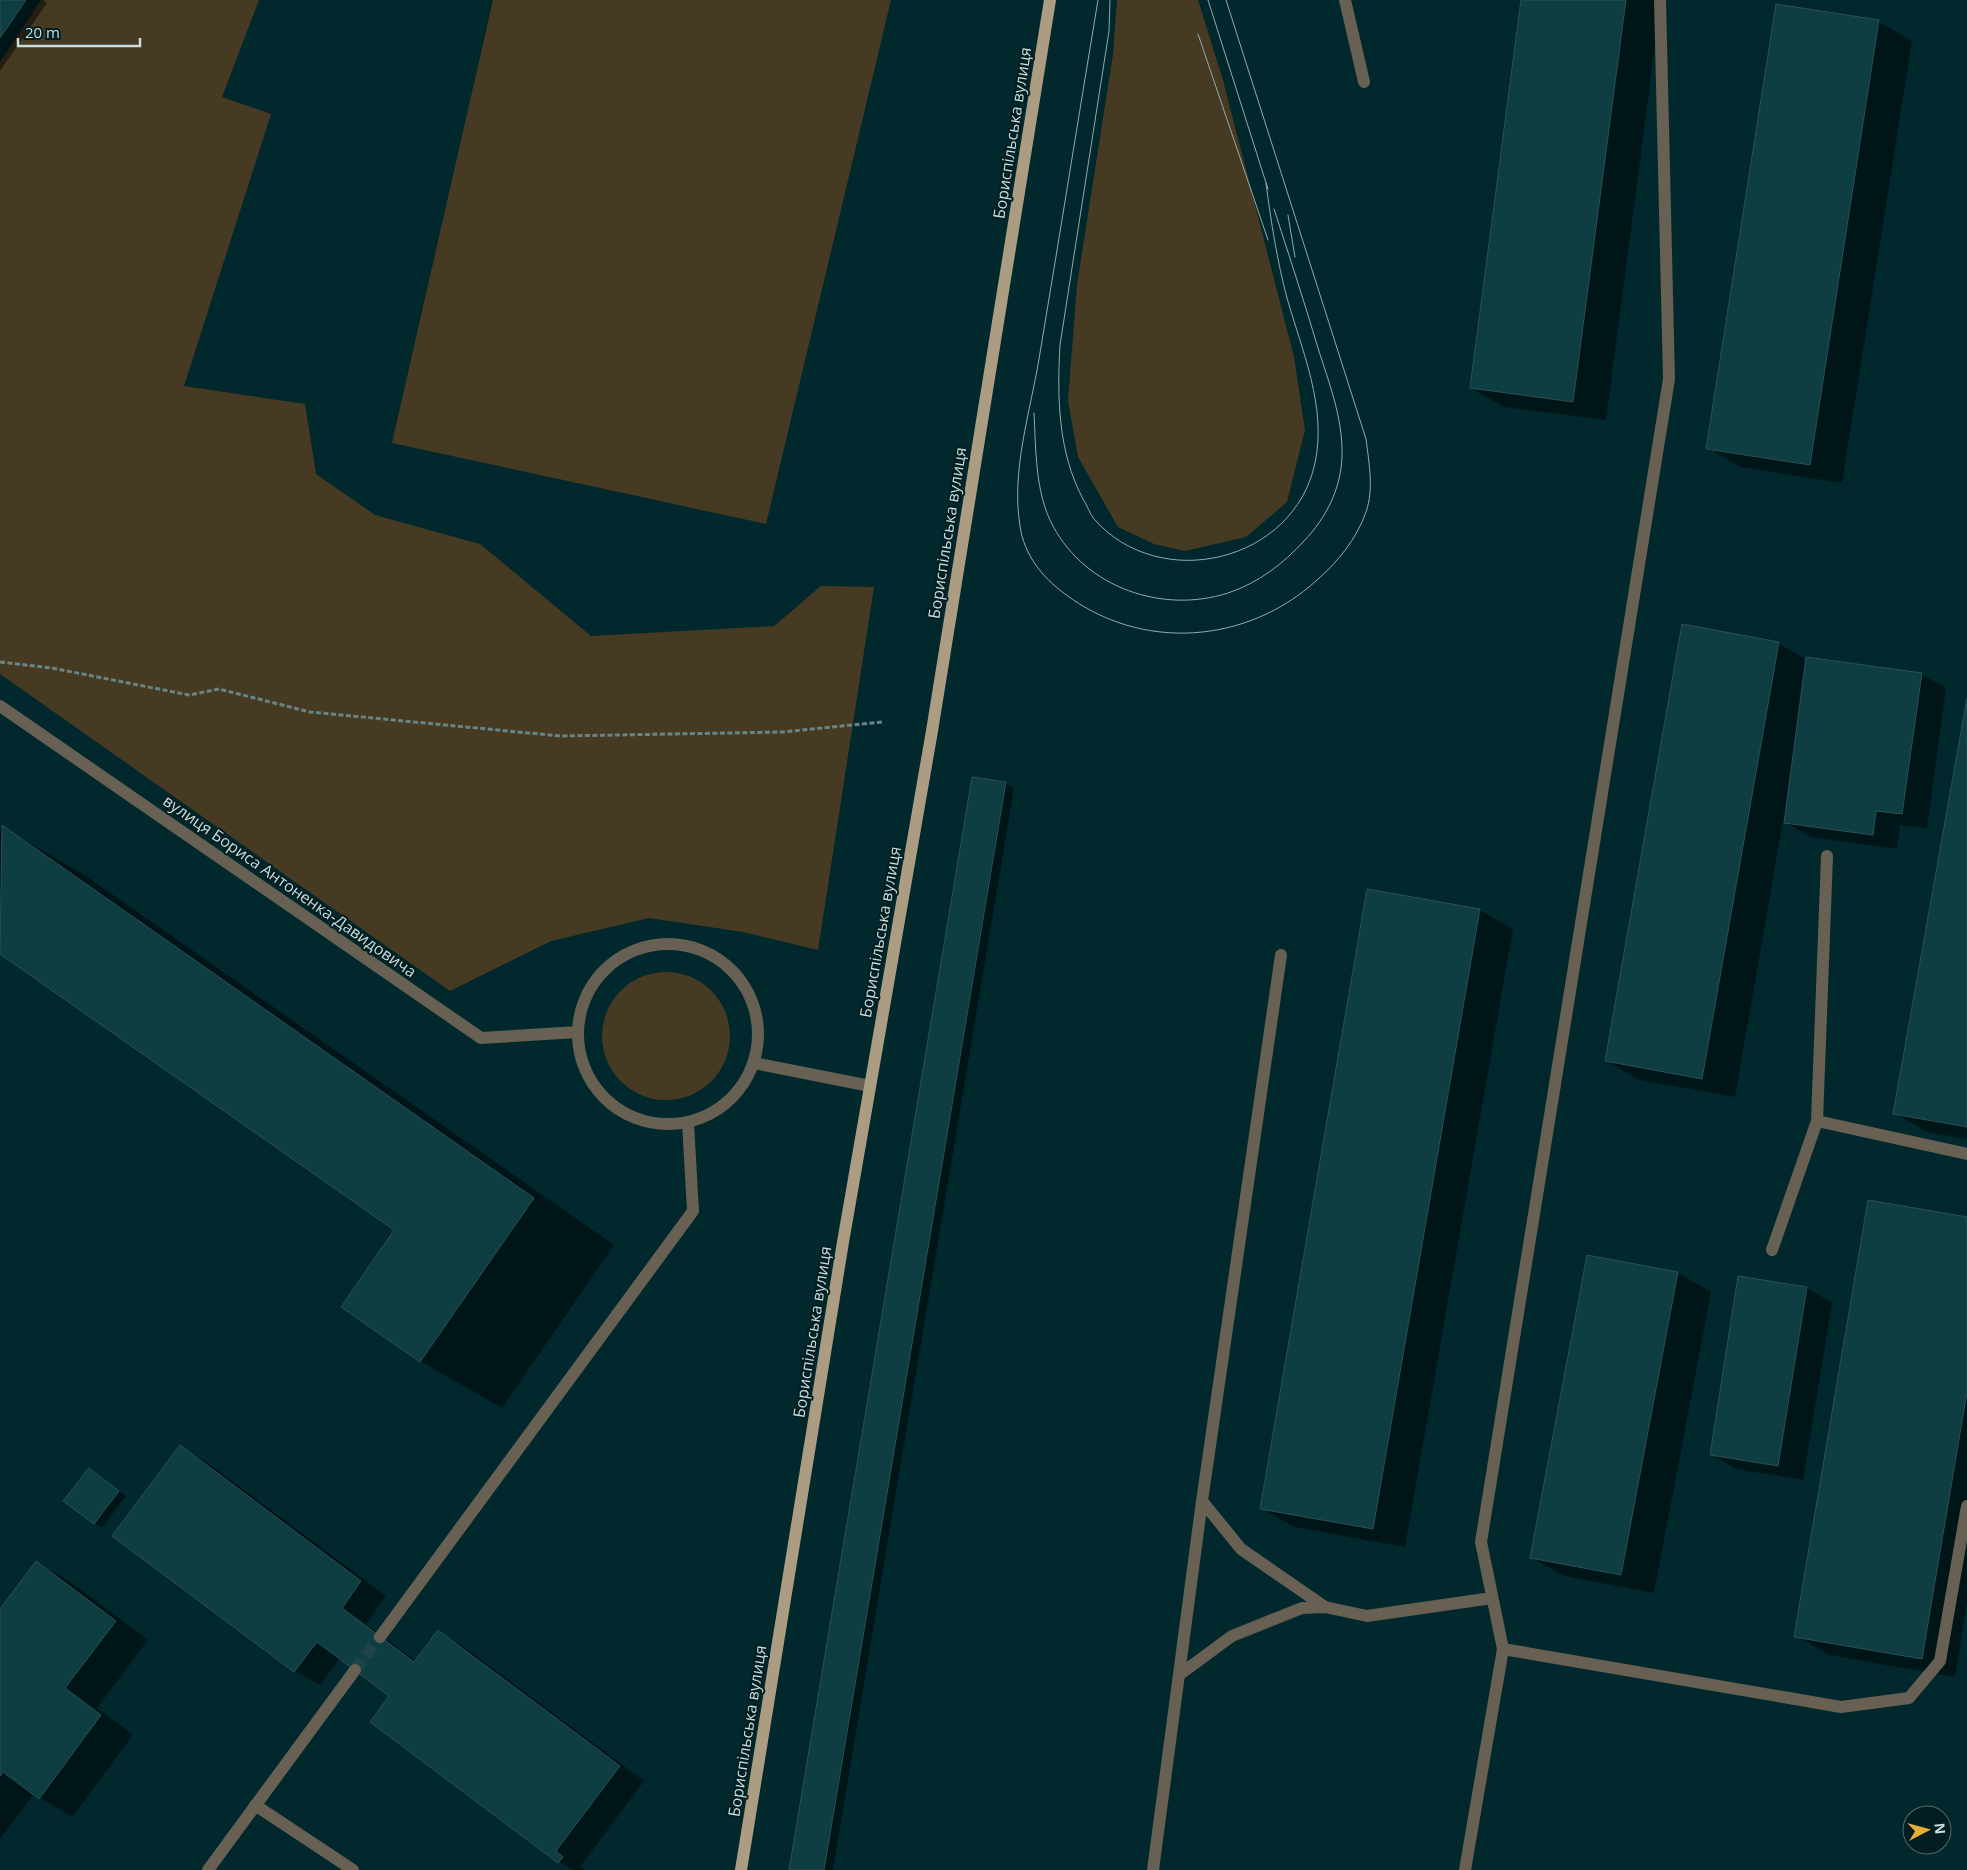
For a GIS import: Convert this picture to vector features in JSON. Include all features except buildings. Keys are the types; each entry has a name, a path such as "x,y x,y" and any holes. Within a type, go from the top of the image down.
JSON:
{"main road":[{"name":"Бориспільська вулиця","path":"740,1870 841,1251 932,731 1050,0"}],"street":[{"path":"1345,0 1364,82"},
{"path":"1465,1870 1503,1649 1481,1542 1669,379 1660,0"},
{"name":"вулиця Бориса Антоненка-Давидовича","path":"0,706 481,1038 578,1032"},
{"path":"1772,1250 1817,1121 1827,856"},
{"path":"670,943 693,947 716,956 734,972 749,992 757,1015 759,1040 754,1063 744,1084 729,1102 710,1115 688,1123 664,1125 641,1121 620,1111 602,1096 589,1077 583,1062 578,1032 581,1008 591,987 605,968 624,954 654,945 670,943"},
{"path":"1153,1870 1202,1501 1281,955"},
{"path":"754,1063 870,1086"},
{"path":"1817,1121 1967,1154"},
{"path":"380,1637 693,1211 688,1123"},
{"path":"1202,1501 1241,1549 1325,1607"},
{"path":"1503,1649 1841,1707 1909,1698 1940,1661 1967,1506"},
{"path":"1179,1675 1232,1636 1302,1608 1325,1607 1367,1616 1492,1598"},
{"path":"208,1870 355,1670"},
{"path":"256,1805 352,1870"}],"path":[{"path":"0,662 52,668 189,696 219,689 310,712 560,736 783,732 882,722"}],"shaded area":[{"path":"41,0 259,0 222,97 271,114 184,386 305,404 316,474 375,515 480,544 591,636 774,626 821,586 874,587 818,950 743,932 649,918 551,941 450,991 0,674 0,62"},
{"path":"493,0 891,0 766,524 392,443"},
{"path":"1117,0 1198,0 1223,80 1294,357 1305,430 1287,502 1246,537 1185,551 1154,544 1118,527 1078,457 1068,401 1077,285 1113,54"},
{"path":"666,972 690,977 711,991 725,1012 730,1036 725,1060 711,1081 690,1095 666,1100 642,1095 621,1081 607,1060 602,1036 607,1012 621,991 642,977"}],"tunnel":[{"path":"355,1670 380,1637"}],"tram line":[{"path":"1098,0 1039,359 1023,442 1018,484 1020,526 1022,537 1030,556 1042,573 1057,588 1095,613 1127,625 1160,632 1194,633 1227,628 1259,617 1289,601 1317,580 1339,557 1358,531 1366,512 1370,494 1366,439 1226,0"},
{"path":"1110,0 1109,31 1060,345 1059,404 1068,462 1083,499 1094,519 1122,542 1153,556 1187,560 1221,556 1253,544 1281,524 1302,497 1315,463 1318,442 1315,400 1306,359 1283,284 1266,183"},
{"path":"1208,0 1268,189"},
{"path":"1198,34 1268,240"},
{"path":"1034,413 1037,471 1047,513 1067,548 1085,566 1106,580 1128,591 1153,597 1178,600 1203,599 1228,593 1250,584 1269,572 1287,557 1312,532 1331,502 1339,480 1342,442 1338,414 1331,388 1274,209"},
{"path":"1288,215 1295,257"}]}
